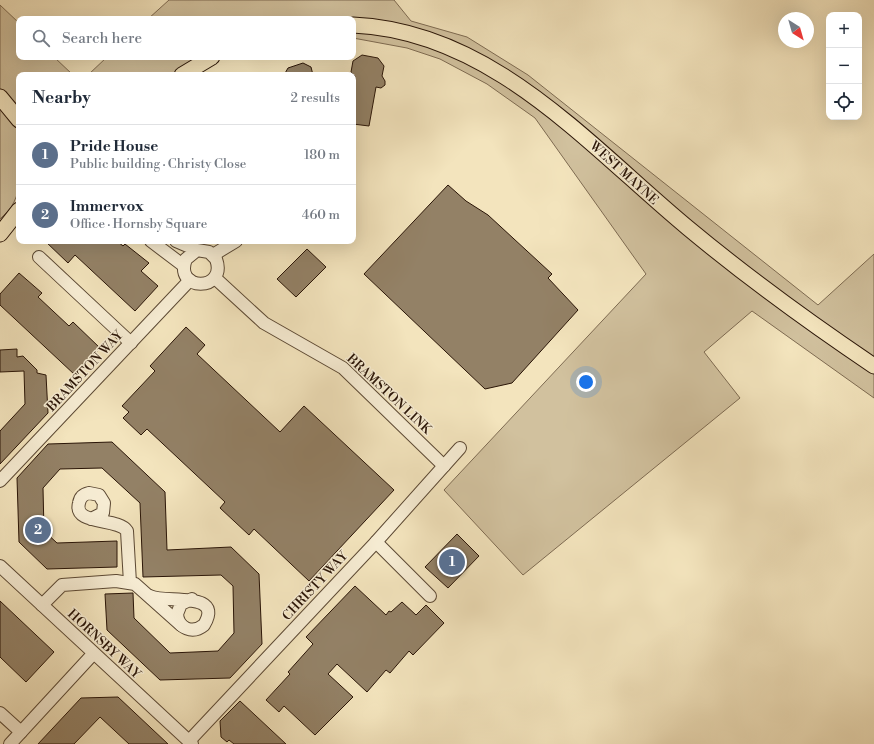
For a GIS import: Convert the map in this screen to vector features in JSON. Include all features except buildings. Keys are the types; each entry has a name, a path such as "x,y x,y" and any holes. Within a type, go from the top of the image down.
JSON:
{"main road":[{"name":"WEST MAYNE","path":"356,25 394,29 433,40 473,57 497,72 551,110 658,203 761,286 874,366"},
{"path":"187,72 207,60"},
{"path":"0,97 16,115"},
{"path":"0,234 16,214"},
{"path":"0,244 16,228"}],"street":[{"path":"155,244 184,266"},
{"path":"183,244 197,250 204,250 213,255 218,263 215,278 204,284 198,284 190,280 186,275 184,266 188,256 197,250"},
{"path":"213,255 231,244"},
{"path":"39,257 131,343"},
{"name":"BRAMSTON LINK","path":"215,278 264,323 343,368 444,466"},
{"name":"BRAMSTON WAY","path":"0,481 190,280"},
{"name":"CHRISTY WAY","path":"191,742 376,542 460,448"},
{"path":"124,527 86,518 80,512 79,502 81,498 90,493 98,495 102,498 124,527 129,541 130,583"},
{"path":"92,519 103,513 104,503 102,498"},
{"path":"376,542 430,596"},
{"name":"HORNSBY WAY","path":"0,566 93,654 191,742"},
{"path":"42,605 62,585 116,581 130,583 139,587 147,595 180,625 186,629 193,630 201,628 206,621 206,607 200,602 192,599 159,600 147,595"},
{"path":"180,625 177,618 178,608 185,602 192,599"},
{"path":"10,744 93,654"},
{"path":"0,713 21,732"}],"shaded area":[{"path":"169,0 394,0 411,21 467,37 528,75 818,305 874,254 874,398 752,311 704,352 740,398 523,575 444,490 646,274 535,118 487,84 440,59 407,48 356,39 356,16 151,16"},
{"path":"0,5 16,20 16,60 57,60 70,72 16,72 16,198 13,205 0,219"},
{"path":"104,60 200,60 175,72 91,72"}],"place":[{"name":"Immervox","path":"38,530"},
{"name":"Pride House","path":"452,562"}]}
